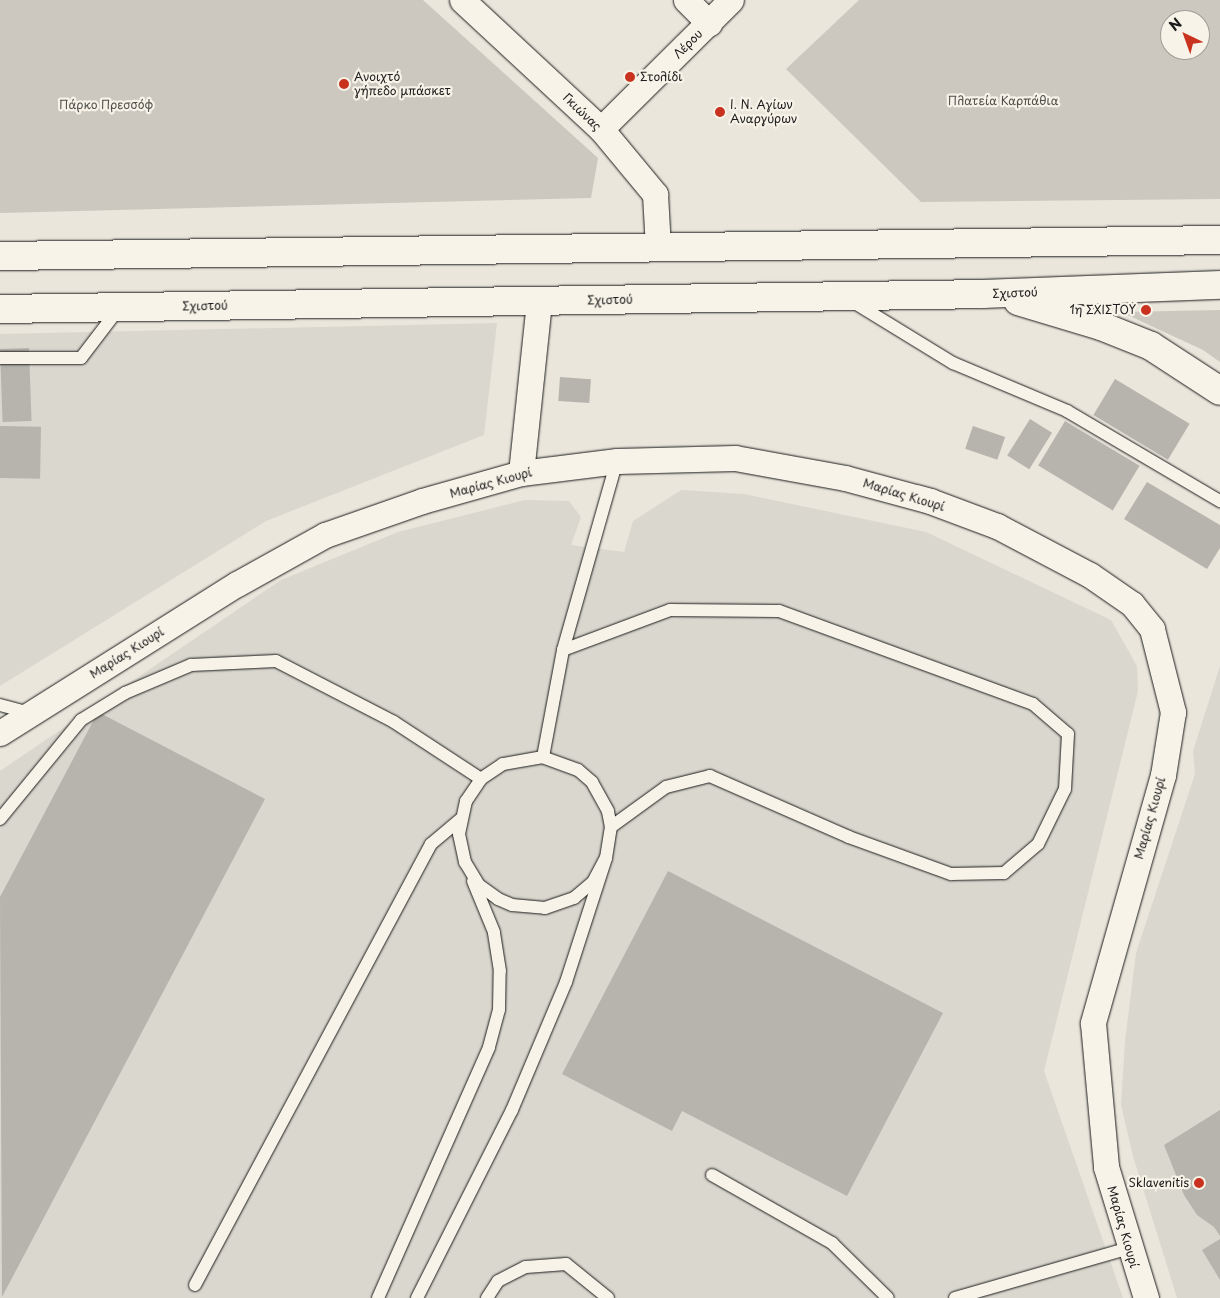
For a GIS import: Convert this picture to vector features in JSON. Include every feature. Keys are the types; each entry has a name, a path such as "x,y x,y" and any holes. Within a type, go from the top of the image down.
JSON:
{"main road":[{"path":"1179,241 1220,236"},
{"path":"0,256 1220,240"},
{"name":"Σχιστού","path":"0,309 983,294 1220,285"},
{"path":"983,294 1040,306 1151,346 1220,391"}],"street":[{"name":"Γκιώνας","path":"462,0 601,129 655,194 658,248"},
{"path":"686,0 709,23"},
{"name":"Λέρου","path":"601,129 731,0"},
{"path":"521,473 539,301"},
{"name":"Μαρίας Κιουρί","path":"0,733 237,584 325,536 422,501 521,473 617,461 735,458 845,478 930,501 997,526 1090,575 1132,604 1152,629 1173,712 1163,775 1093,1023 1106,1167 1129,1248 1146,1298"}],"lane":[{"path":"844,296 953,363 1067,411 1220,501"},
{"path":"0,358 82,358 120,307"},
{"path":"543,757 563,650 617,461"},
{"path":"563,650 670,610 779,611 1032,704 1068,734 1065,788 1038,844 1004,872 952,874 849,836 710,776 666,787 611,827"},
{"path":"0,819 82,720 125,693 191,665 276,661 394,722 481,779"},
{"path":"0,705 30,713"},
{"path":"378,1298 489,1047 499,1010 500,971 494,932 465,862 459,834 460,820 466,801 481,779 503,764 543,757 578,770 592,782 608,811 611,827 606,858 566,982 512,1110 417,1298"},
{"path":"195,1286 431,844 460,820"},
{"path":"465,862 479,885 498,900 512,905 544,908 574,898 593,882 606,858"},
{"path":"712,1175 832,1243 888,1298"},
{"path":"955,1298 1129,1248"},
{"path":"487,1298 498,1281 526,1267 566,1264 608,1298"}],"shaded area":[{"path":"497,323 484,435 266,521 0,686 0,334"},
{"path":"681,490 744,494 926,532 1111,620 1137,666 1138,691 1044,1071 1123,1298 0,1298 0,771 281,580 398,532 525,500 569,501 581,517 571,545 624,552 633,521"},
{"path":"1220,666 1220,1298 1177,1298 1133,1156 1121,1105 1125,1041 1136,953 1195,774 1193,751"}],"green space":[{"name":"Πάρκο Πρεσσόφ","path":"0,0 423,0 598,158 591,198 0,213"},
{"name":"Πλατεία Καρπάθια","path":"859,0 1220,0 1220,199 921,202 786,69"},
{"path":"1220,310 1220,362 1203,350 1121,312"}],"building":[{"path":"29,348 32,421 3,422 0,349"},
{"path":"560,377 591,379 589,403 558,401"},
{"path":"1115,379 1190,424 1168,460 1093,415"},
{"path":"1030,419 1052,433 1029,469 1007,455"},
{"path":"1065,421 1140,466 1113,510 1038,466"},
{"path":"0,426 41,427 40,479 0,478"},
{"path":"973,426 1005,437 997,460 965,449"},
{"path":"1147,482 1220,525 1220,548 1207,569 1124,519"},
{"path":"98,712 265,799 2,1297 0,897"},
{"path":"668,871 943,1013 847,1196 682,1111 672,1131 562,1074"},
{"name":"Sklavenitis","path":"1220,1110 1220,1236 1214,1227 1197,1215 1184,1195 1164,1145"},
{"path":"1220,1239 1220,1280 1202,1250"}],"place":[{"name":"Στολίδι","path":"630,77"},
{"name":"Ανοιχτό γήπεδο μπάσκετ","path":"344,84"},
{"name":"Ι. Ν. Αγίων Αναργύρων","path":"720,112"},
{"name":"1η ΣΧΙΣΤΟΥ","path":"1146,310"},
{"name":"Sklavenitis","path":"1199,1183"}]}
